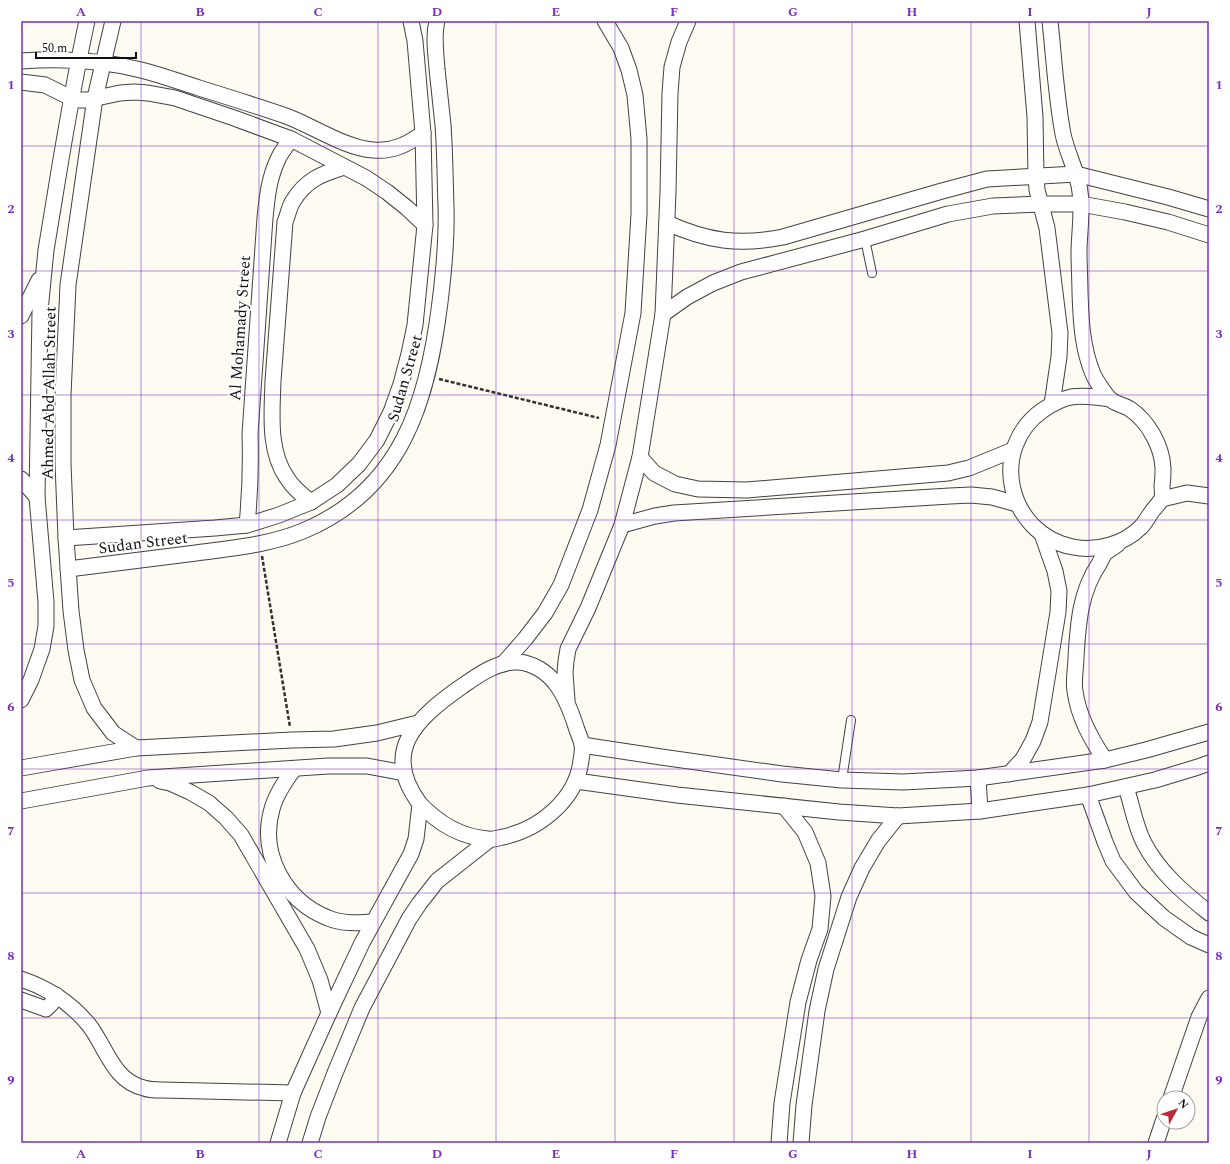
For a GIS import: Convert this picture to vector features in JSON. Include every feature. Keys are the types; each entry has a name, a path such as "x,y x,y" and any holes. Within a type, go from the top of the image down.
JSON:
{"street":[{"name":"Ahmed Abd Allah Street","path":"21,700 31,680 42,649 46,626 46,602 37,497 40,311 43,272 71,98 87,21"},
{"name":"Ahmed Abd Allah Street","path":"113,21 95,98 71,260 67,308 63,410 63,464 68,569 76,650 82,680 94,708 113,733 136,748"},
{"name":"Sudan Street","path":"66,538 247,525 279,516 311,502 337,485 359,464 377,440 391,412 401,384 415,325 425,225 423,133 415,41 411,21"},
{"name":"Sudan Street","path":"68,569 245,547 274,541 302,532 330,518 356,499 379,477 398,451 412,422 422,394 437,329 444,265 447,229 444,136 435,45 437,21"},
{"path":"503,664 525,639 544,613 561,585 590,510 608,445 633,313 639,214 639,139 635,95 629,70 621,48 605,21"},
{"path":"567,703 565,674 568,649 588,608 622,525 640,457 663,314 672,67 679,42 688,21"},
{"path":"1027,21 1035,117 1037,190 1046,228 1060,333 1059,357 1052,404"},
{"path":"1050,21 1063,136 1080,189 1081,204 1079,254 1082,327 1086,352 1094,376 1110,399"},
{"path":"21,61 44,59 78,60 103,62 142,70 287,117 356,147 374,150 392,149 409,143 423,133"},
{"path":"21,82 45,86 71,98 87,100 134,92 148,93 175,98 234,118 291,139 366,178 387,192 425,225"},
{"name":"Al Mohamady Street","path":"247,525 250,495 250,434 264,218 271,176 279,156 291,139"},
{"path":"311,502 286,478 279,463 274,446 272,404 273,381 285,222 293,202 306,185 323,173 344,167"},
{"path":"667,223 705,237 725,241 766,241 987,179 1076,174 1209,209"},
{"path":"663,314 687,297 713,283 741,272 865,240 948,214 993,206 1081,204 1168,222 1209,235"},
{"path":"21,316 43,272"},
{"path":"1106,760 1086,727 1074,690 1080,613 1085,592 1093,572 1105,554 1125,539 1141,526 1162,499 1163,467 1158,444 1147,425 1130,409 1110,399 1090,396 1070,398 1052,404 1035,416 1022,431 1013,450 1010,468 1012,486 1017,504 1028,520 1042,534 1057,543 1074,548 1091,549 1108,546 1125,539"},
{"path":"640,457 654,473 675,484 698,489 748,490 948,473 969,468 1013,450"},
{"path":"21,479 37,497"},
{"path":"1162,499 1187,493 1209,496"},
{"path":"622,525 655,516 674,513 950,496 971,495 1017,504"},
{"path":"1009,774 1023,759 1033,741 1040,722 1058,612 1059,591 1055,571 1042,534"},
{"path":"518,662 525,663 533,665 546,672 556,684 567,703 582,745 581,765 573,788 563,802 530,828 489,840 474,837 458,832 444,825 431,816 413,795 404,773 403,760 405,746 410,734 429,711 472,680 503,664 518,662"},
{"path":"21,768 136,748 341,738 376,733 418,723"},
{"path":"582,745 782,774 842,780 903,782 978,778 1106,760 1209,732"},
{"path":"576,781 677,795 898,816 980,811 1088,795 1184,772 1209,763"},
{"path":"21,801 148,778 367,766 404,773"},
{"path":"294,769 280,788 271,809 268,831 271,854 278,875 291,893 308,908 329,918 351,923 373,922"},
{"path":"148,778 170,783 209,803 226,818 241,835 307,949 320,980 329,1013"},
{"path":"978,778 980,811"},
{"path":"1126,787 1138,829 1144,843 1162,870 1184,893 1209,913"},
{"path":"1088,795 1113,861 1136,892 1164,918 1191,937 1209,945"},
{"path":"278,1143 293,1093 329,1013 362,943 411,854 416,839 420,804"},
{"path":"779,1143 782,1103 798,1002 809,960 820,929 823,896 818,863 805,832 784,806"},
{"path":"802,1143 804,1105 817,1011 826,969 849,897 862,868 878,841 898,816"},
{"path":"310,1143 318,1117 335,1073 360,1014 409,919 437,881 489,840"},
{"path":"21,979 56,994 76,1011 90,1026 116,1070 129,1082 136,1086 183,1091 293,1093"},
{"path":"21,1000 46,1009 52,1004 56,994"},
{"path":"1174,1090 1199,1017 1209,998"},
{"path":"1156,1143 1160,1130"}],"lane":[{"path":"865,240 872,273"},
{"path":"842,780 851,720"}],"path":[{"path":"426,375 613,421"},
{"path":"260,544 292,740"}]}
